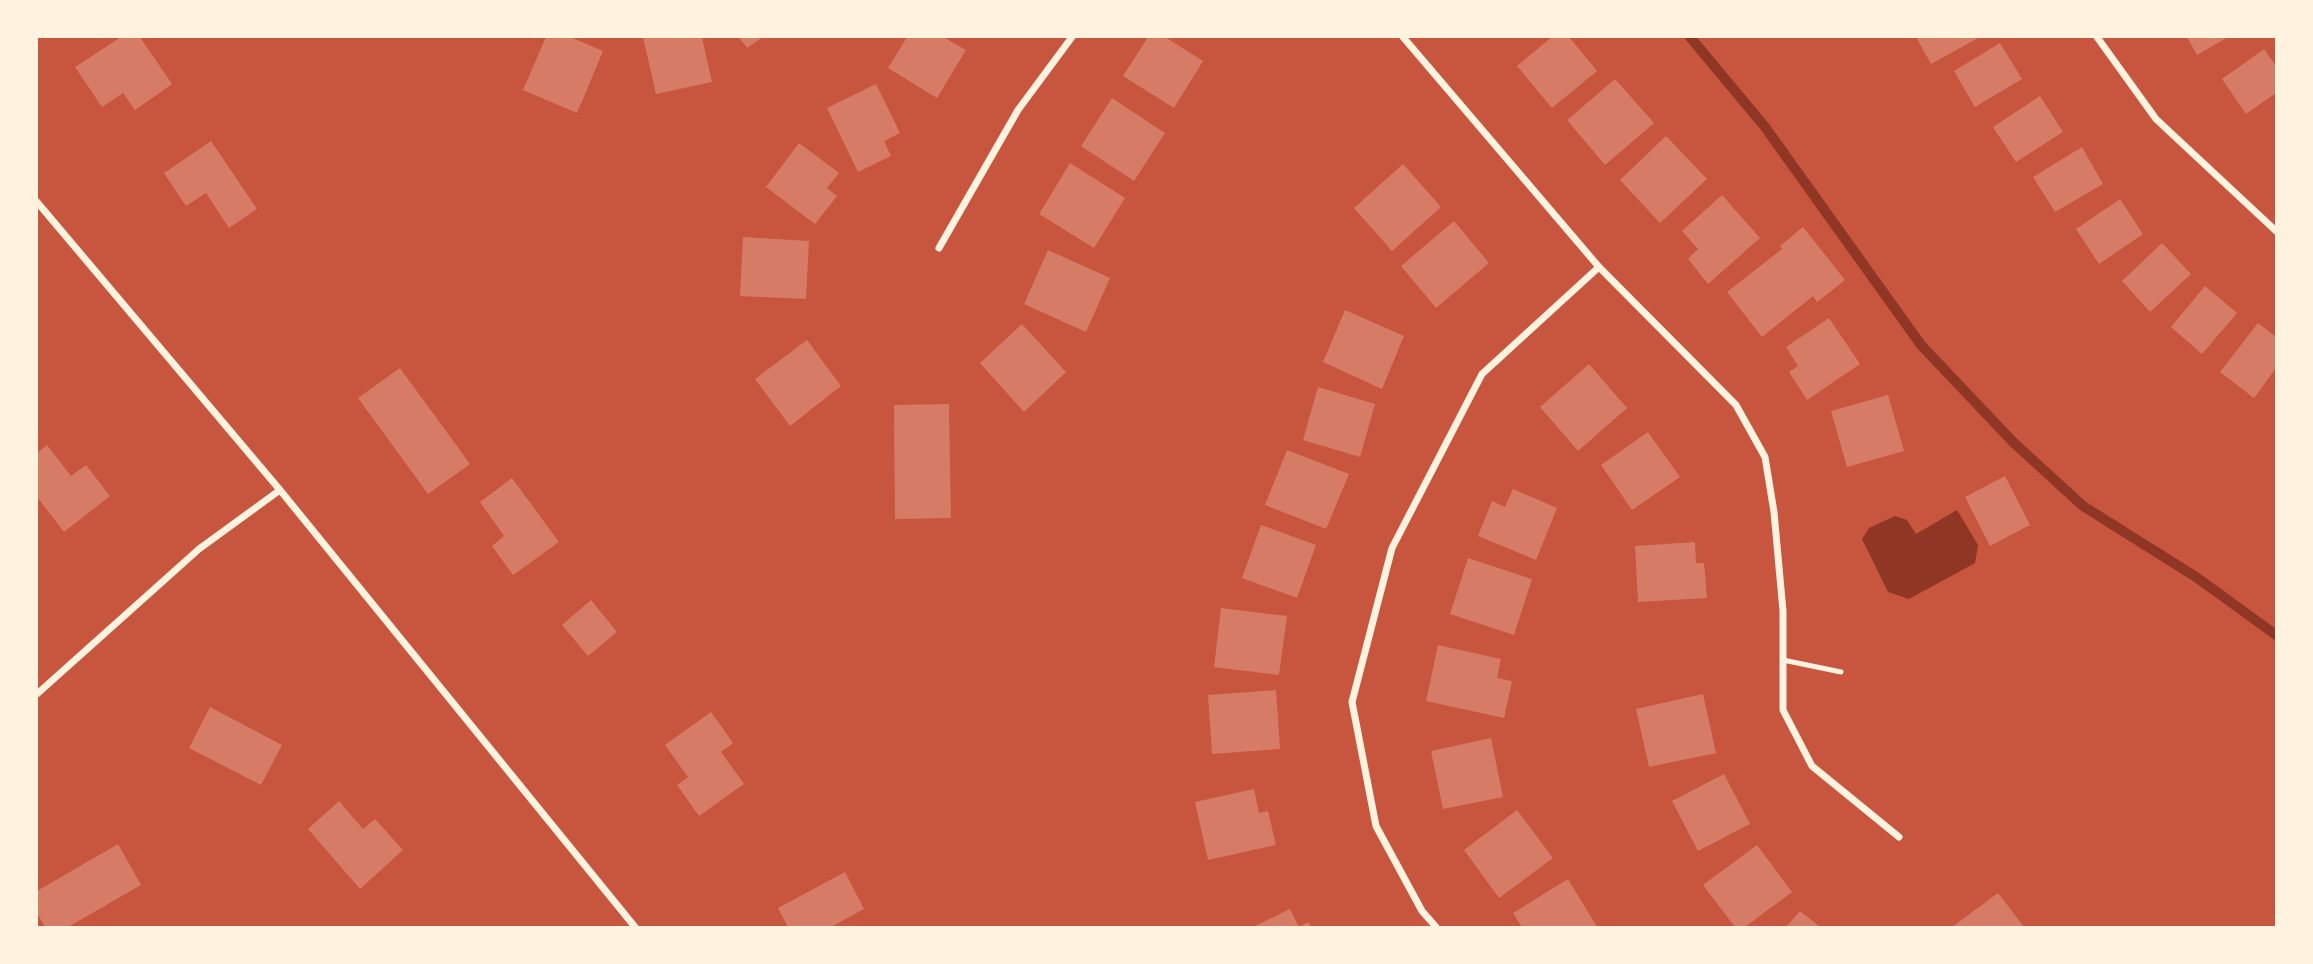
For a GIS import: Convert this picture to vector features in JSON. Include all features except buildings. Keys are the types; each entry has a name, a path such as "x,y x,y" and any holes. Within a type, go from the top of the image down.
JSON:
{"street":[{"path":"939,248 1018,110 1072,37"},
{"path":"1403,37 1599,267 1736,405 1765,457 1783,611 1783,710 1812,766 1899,837"},
{"path":"2097,37 2156,119 2276,231"},
{"path":"37,202 280,490 635,927"},
{"path":"1436,927 1422,911 1377,826 1352,702 1392,548 1482,374 1599,267"},
{"path":"37,694 199,549 280,490"}],"lane":[{"path":"1783,660 1841,672"}],"shaded area":[{"path":"1957,510 1978,545 1975,563 1909,599 1888,592 1862,539 1869,528 1895,516 1907,520 1916,534"}],"waterway":[{"path":"1690,37 1765,127 1921,345 2013,442 2083,506 2196,577 2276,635"}]}
